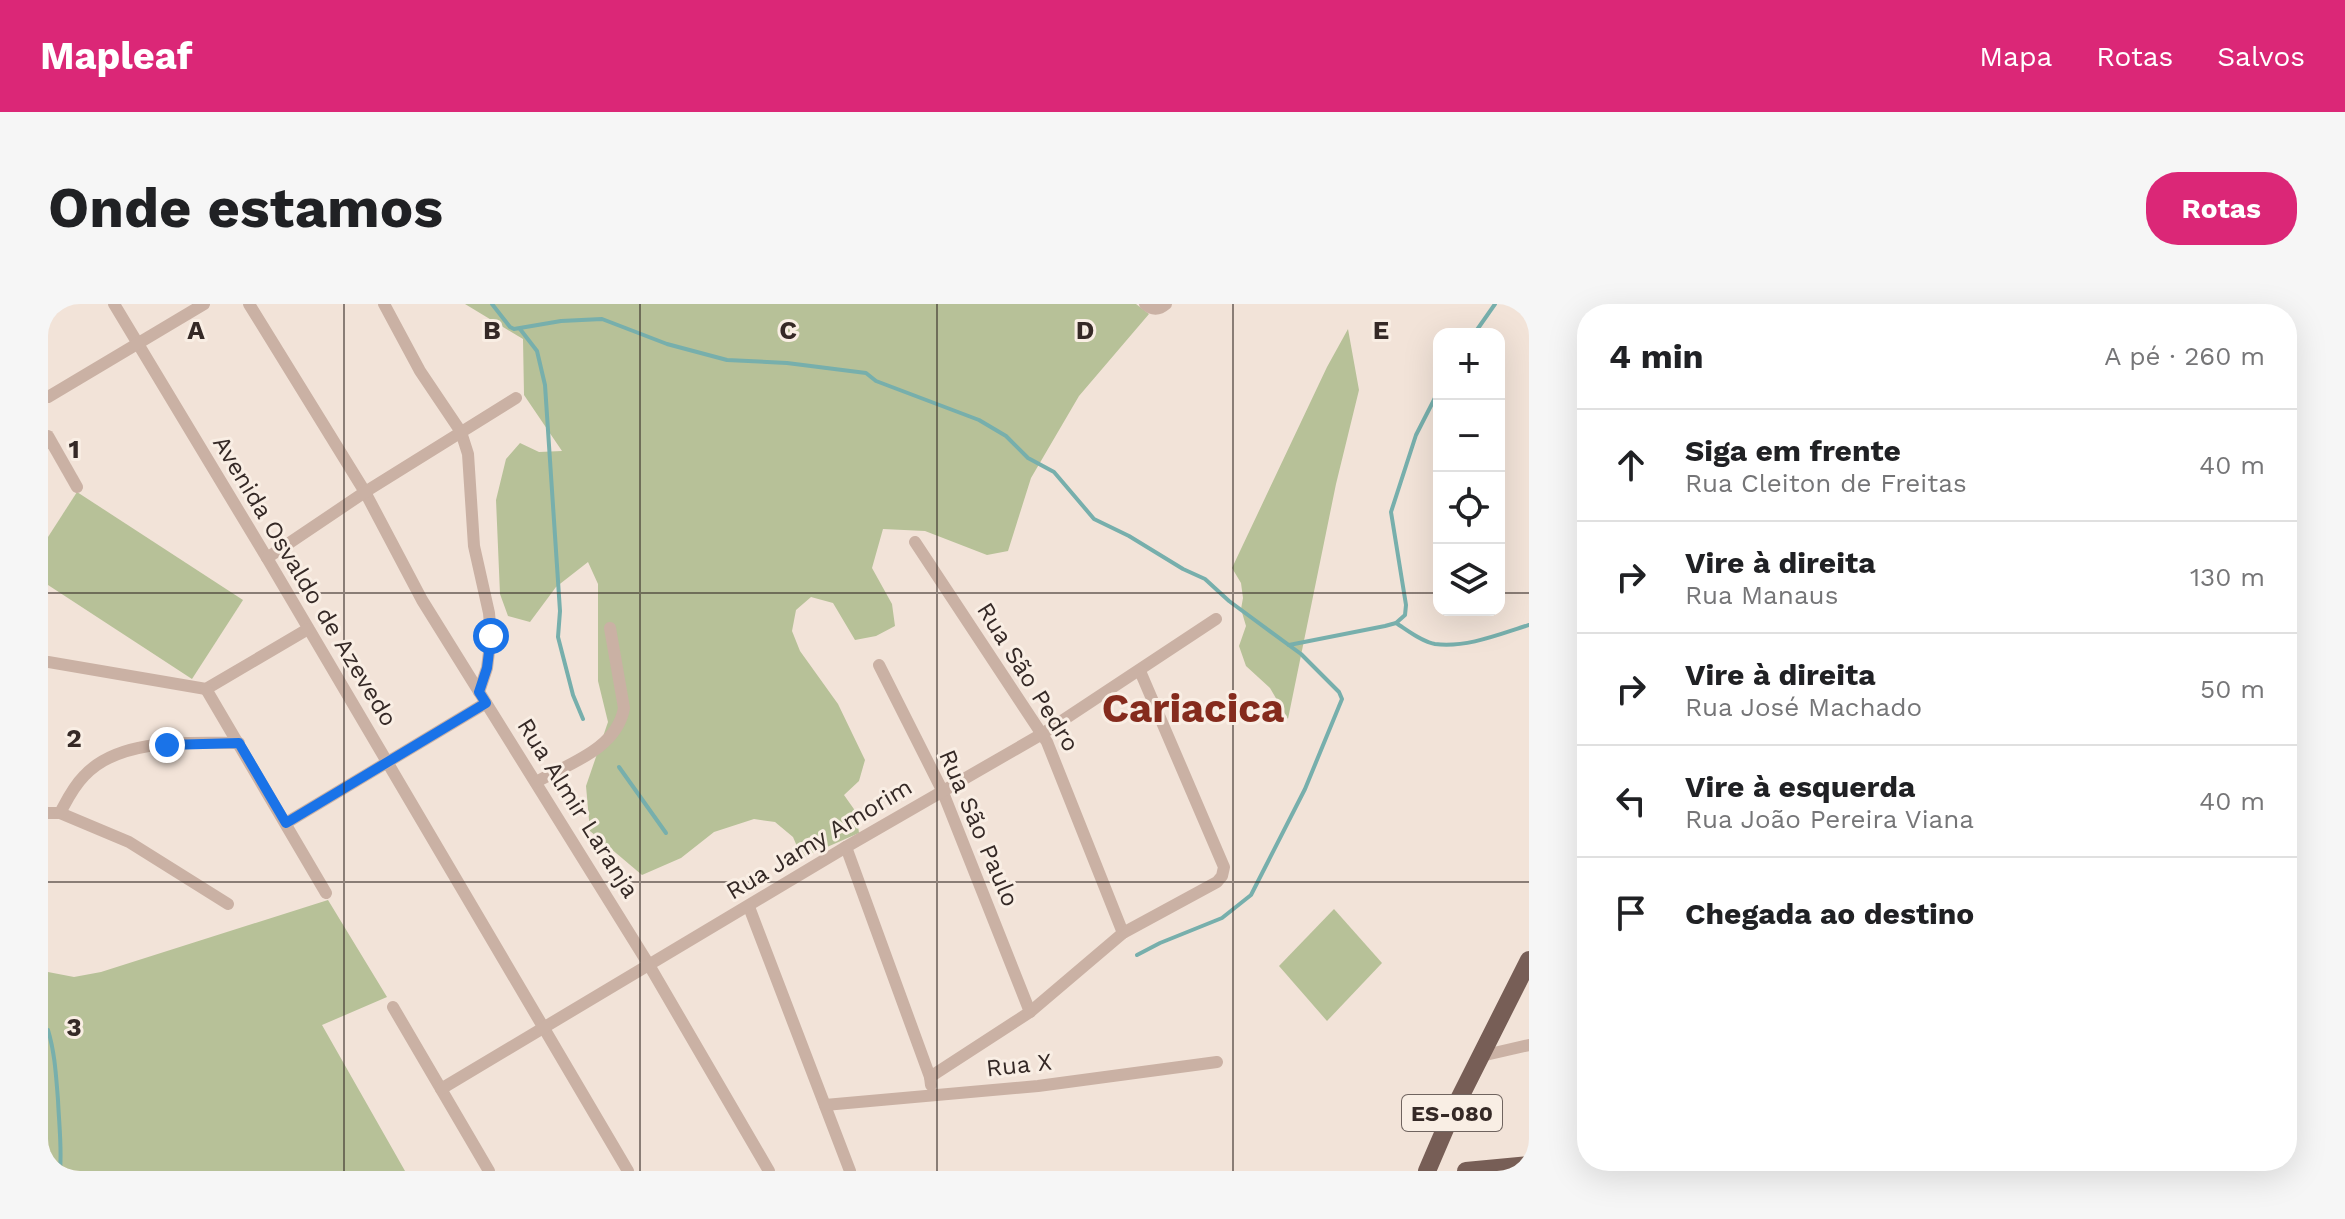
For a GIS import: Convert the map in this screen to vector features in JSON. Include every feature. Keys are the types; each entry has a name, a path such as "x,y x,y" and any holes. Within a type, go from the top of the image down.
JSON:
{"main road":[{"name":"ES-080","path":"1427,1171 1529,960"},
{"path":"1466,1171 1529,1165"}],"street":[{"name":"Avenida Osvaldo de Azevedo","path":"114,304 628,1171"},
{"path":"48,397 204,304"},
{"name":"Rua Almir Laranja","path":"249,304 365,492 422,600 649,965 769,1171"},
{"path":"384,304 420,371 461,432 470,464 474,546 491,636 487,668 479,692"},
{"path":"1145,304 1152,309 1165,305"},
{"path":"267,558 365,492 516,398"},
{"path":"48,436 77,487"},
{"name":"Rua São Pedro","path":"915,542 1054,755 1123,933"},
{"name":"Rua Jamy Amorim","path":"441,1089 942,790 1042,734 1216,619"},
{"path":"536,782 600,747 617,730 624,708 610,628"},
{"path":"48,662 206,689 308,629"},
{"name":"Rua São Paulo","path":"879,665 942,790 1030,1012"},
{"path":"930,1077 1030,1012 1123,933 1217,882 1222,876 1224,867 1140,671"},
{"path":"206,689 326,893"},
{"path":"286,823 486,703"},
{"path":"228,904 129,842 54,813 85,775 113,755 167,745 239,743"},
{"path":"846,847 930,1077 932,1095"},
{"path":"749,907 850,1171"},
{"path":"393,1007 489,1171"},
{"path":"1481,1056 1529,1045"},
{"name":"Rua X","path":"825,1105 1038,1086 1217,1062"}],"green space":[{"path":"465,304 1136,304 1149,314 1079,396 1031,478 1008,551 987,555 925,531 883,529 872,568 892,604 895,626 876,636 855,640 833,603 811,597 796,610 792,631 800,651 838,704 865,760 859,781 844,795 856,812 859,833 802,858 793,837 775,822 754,819 714,832 681,858 642,875 590,831 586,786 608,722 598,681 598,584 588,562 556,587 530,622 508,616 500,594 496,500 506,459 520,443 539,452 562,451 524,395 523,339"},
{"path":"1348,329 1359,390 1336,484 1288,719 1270,688 1246,666 1239,646 1246,626 1241,609 1241,583 1232,568"},
{"path":"77,492 243,600 192,679 48,585 48,537"},
{"path":"328,900 387,997 322,1025 405,1171 48,1171 48,972 74,977 101,972"},
{"path":"1334,909 1382,963 1327,1021 1279,966"}],"waterway":[{"path":"492,304 514,329 561,321 602,319 667,344 727,360 787,363 866,373 876,381 979,420 1006,436 1028,458 1054,472 1094,519 1205,579 1229,601 1301,654 1339,692 1342,699 1305,789 1251,895 1222,918 1137,955"},
{"path":"1478,328 1495,304"},
{"path":"520,329 537,351 545,385 560,611 558,637 573,695 583,719"},
{"path":"1289,645 1385,626 1396,623 1405,615 1391,512 1416,435 1434,400"},
{"path":"1396,623 1425,641 1447,645 1483,639 1529,625"},
{"path":"619,767 666,833"},
{"path":"48,1030 57,1082 60,1171"}],"district":[{"name":"Cariacica","path":"1193,708"}],"route":[{"path":"167,745 239,743 286,823 486,703 479,692 490,654 491,636"}]}
